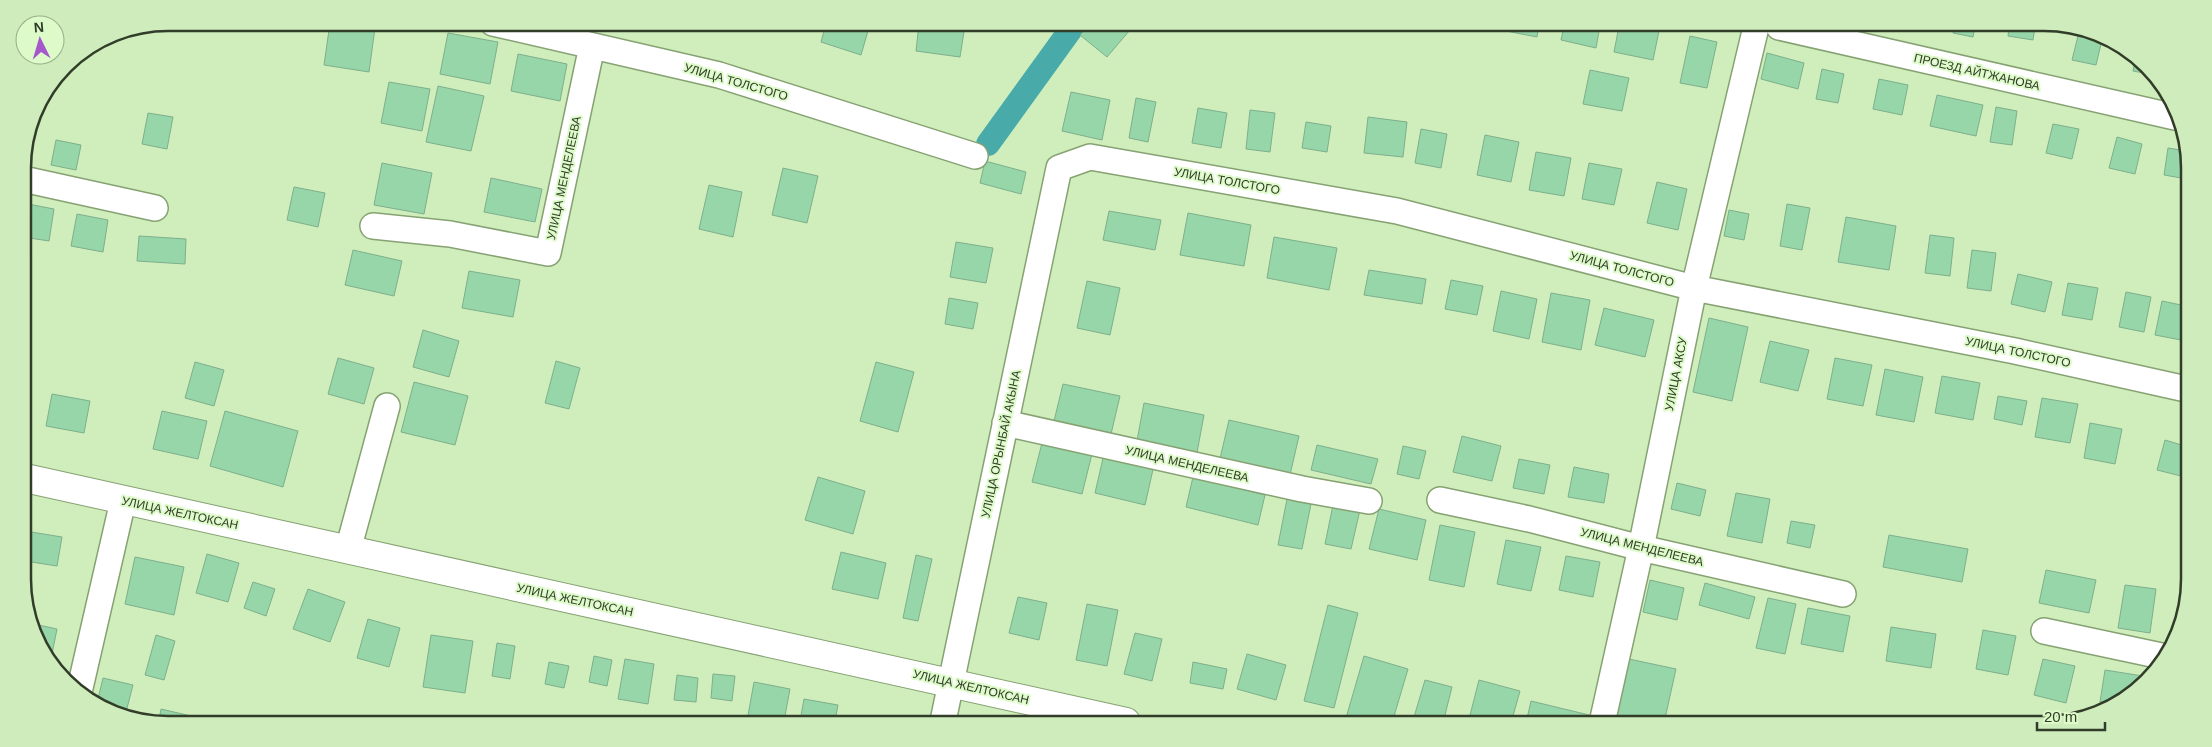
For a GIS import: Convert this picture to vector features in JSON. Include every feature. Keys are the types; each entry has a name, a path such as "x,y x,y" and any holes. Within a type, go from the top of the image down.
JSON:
{"main road":[{"name":"УЛИЦА ЖЕЛТОКСАН","path":"31,480 1097,716"}],"street":[{"name":"УЛИЦА ТОЛСТОГО","path":"527,31 719,75 974,156"},
{"name":"УЛИЦА АКСУ","path":"1604,715 1641,548 1694,288 1755,31"},
{"name":"ПРОЕЗД АЙТЖАНОВА","path":"1797,31 2170,115"},
{"name":"УЛИЦА МЕНДЕЛЕЕВА","path":"373,226 450,234 548,253 592,46"},
{"name":"УЛИЦА ТОЛСТОГО","path":"1059,168 1090,157 1397,211 1694,288 2015,351 2181,388"},
{"name":"УЛИЦА ОРЫНБАЙ АКЫНА","path":"944,716 1059,168"},
{"path":"32,181 155,208"},
{"path":"348,550 387,406"},
{"name":"УЛИЦА МЕНДЕЛЕЕВА","path":"1005,423 1302,489 1369,501"},
{"name":"УЛИЦА МЕНДЕЛЕЕВА","path":"1440,500 1529,519 1641,548 1843,594"},
{"path":"81,684 122,501"},
{"path":"2044,631 2158,655"}],"building":[{"path":"329,31 375,31 369,72 324,65"},
{"path":"824,31 868,31 861,55 821,42"},
{"path":"918,31 964,31 960,57 916,51"},
{"path":"1084,31 1129,31 1107,57 1080,35"},
{"path":"1506,31 1538,31 1537,37"},
{"path":"1563,31 1599,31 1596,48 1561,40"},
{"path":"1618,31 1659,31 1653,60 1614,52"},
{"path":"1953,31 1974,31 1973,37 1953,33"},
{"path":"2009,31 2034,31 2033,40 2008,36"},
{"path":"448,33 498,42 490,84 440,74"},
{"path":"1690,36 1717,42 1707,88 1680,83"},
{"path":"2078,36 2101,44 2096,65 2072,60"},
{"path":"1767,53 1804,63 1798,89 1761,79"},
{"path":"518,54 567,64 560,101 511,91"},
{"path":"2134,66 2143,73 2133,71"},
{"path":"1822,69 1844,74 1838,103 1816,99"},
{"path":"1590,70 1629,78 1622,111 1583,104"},
{"path":"1879,79 1908,85 1902,115 1873,109"},
{"path":"389,82 430,89 422,131 381,123"},
{"path":"438,86 484,96 471,151 426,142"},
{"path":"1071,92 1110,100 1102,140 1062,131"},
{"path":"1937,95 1983,105 1976,136 1930,126"},
{"path":"1136,98 1156,102 1148,142 1129,138"},
{"path":"1996,107 2017,111 2012,145 1990,142"},
{"path":"1198,108 1227,113 1221,148 1192,143"},
{"path":"1250,110 1275,113 1270,152 1246,149"},
{"path":"148,113 173,117 167,149 142,144"},
{"path":"1368,117 1407,122 1403,157 1364,153"},
{"path":"1306,122 1331,126 1327,152 1302,148"},
{"path":"2053,124 2079,129 2072,159 2046,153"},
{"path":"1421,129 1447,134 1441,168 1415,163"},
{"path":"1485,135 1519,142 1511,182 1477,175"},
{"path":"2117,137 2142,144 2135,174 2109,168"},
{"path":"56,140 81,145 76,170 51,165"},
{"path":"2168,148 2179,150 2181,178 2164,175"},
{"path":"1536,152 1571,158 1564,196 1529,190"},
{"path":"985,161 1026,172 1021,194 980,183"},
{"path":"382,163 432,173 424,214 374,205"},
{"path":"1589,163 1622,169 1614,205 1582,199"},
{"path":"783,168 818,176 807,223 772,215"},
{"path":"491,178 542,189 535,222 484,212"},
{"path":"1657,182 1687,189 1678,230 1647,223"},
{"path":"709,185 742,192 733,237 699,229"},
{"path":"294,187 325,193 318,227 287,220"},
{"path":"1787,204 1810,208 1802,250 1780,246"},
{"path":"32,205 54,209 49,241 32,238"},
{"path":"1729,210 1749,214 1744,240 1724,236"},
{"path":"1109,211 1161,220 1155,250 1103,240"},
{"path":"1188,213 1251,225 1244,266 1180,255"},
{"path":"77,214 108,220 103,252 71,246"},
{"path":"1846,217 1896,226 1889,270 1838,262"},
{"path":"1930,235 1954,238 1950,276 1925,273"},
{"path":"139,236 186,239 185,264 137,261"},
{"path":"1274,237 1337,248 1329,290 1267,278"},
{"path":"956,242 993,248 986,283 950,277"},
{"path":"353,250 402,261 394,296 345,285"},
{"path":"1972,250 1996,253 1991,291 1967,288"},
{"path":"1369,270 1426,279 1422,304 1364,295"},
{"path":"469,271 520,280 513,317 462,308"},
{"path":"2018,274 2052,282 2045,312 2011,304"},
{"path":"1451,280 1483,286 1477,315 1445,309"},
{"path":"1087,281 1120,288 1110,335 1077,328"},
{"path":"2068,283 2098,288 2092,320 2062,315"},
{"path":"1501,291 1537,299 1529,339 1493,331"},
{"path":"2126,292 2151,297 2144,332 2119,327"},
{"path":"1551,293 1590,300 1581,350 1542,342"},
{"path":"949,298 978,303 973,329 945,324"},
{"path":"2162,301 2181,305 2181,340 2155,335"},
{"path":"1604,308 1654,320 1645,357 1595,345"},
{"path":"1709,318 1748,327 1732,401 1693,392"},
{"path":"423,330 459,341 449,377 413,367"},
{"path":"1770,341 1809,350 1798,391 1760,382"},
{"path":"338,358 374,368 364,404 328,394"},
{"path":"1835,358 1872,365 1863,406 1827,399"},
{"path":"556,361 580,368 569,409 545,403"},
{"path":"195,362 224,370 214,406 185,398"},
{"path":"876,362 914,372 898,432 860,421"},
{"path":"1885,369 1923,377 1914,422 1876,415"},
{"path":"1942,376 1980,383 1973,420 1935,413"},
{"path":"414,382 468,396 455,445 401,432"},
{"path":"1063,384 1120,396 1111,434 1054,421"},
{"path":"52,394 90,401 84,433 46,426"},
{"path":"1998,396 2027,401 2022,425 1994,419"},
{"path":"2042,398 2078,404 2070,443 2035,437"},
{"path":"1144,403 1204,415 1196,458 1136,446"},
{"path":"162,411 207,421 198,459 153,449"},
{"path":"225,411 298,431 283,487 210,466"},
{"path":"1229,420 1299,436 1289,479 1219,463"},
{"path":"2090,423 2122,429 2115,464 2084,458"},
{"path":"1462,436 1501,446 1492,481 1453,472"},
{"path":"2165,440 2181,445 2181,476 2157,470"},
{"path":"1042,443 1092,454 1082,494 1032,482"},
{"path":"1317,445 1378,459 1371,484 1311,470"},
{"path":"1403,446 1426,451 1419,479 1397,474"},
{"path":"1104,454 1154,465 1145,505 1095,493"},
{"path":"1519,459 1550,465 1544,494 1513,488"},
{"path":"1574,467 1609,474 1604,503 1568,497"},
{"path":"818,477 865,491 853,534 805,520"},
{"path":"1193,477 1265,495 1258,525 1186,507"},
{"path":"1677,483 1706,490 1700,516 1671,509"},
{"path":"1736,493 1770,499 1762,543 1727,536"},
{"path":"1287,499 1311,504 1302,549 1278,545"},
{"path":"1333,505 1360,510 1351,549 1325,544"},
{"path":"1379,509 1426,520 1417,560 1369,549"},
{"path":"1791,521 1815,525 1810,548 1787,543"},
{"path":"1440,525 1475,532 1464,587 1429,580"},
{"path":"31,532 62,537 57,566 31,562"},
{"path":"1889,535 1968,549 1962,582 1883,567"},
{"path":"1506,540 1541,547 1531,591 1497,584"},
{"path":"841,552 886,563 878,599 832,589"},
{"path":"207,554 239,563 228,602 196,593"},
{"path":"916,555 932,559 918,621 903,618"},
{"path":"1566,556 1600,562 1593,597 1559,590"},
{"path":"135,557 184,567 174,615 125,604"},
{"path":"2046,570 2096,580 2089,613 2039,603"},
{"path":"1650,580 1684,588 1677,620 1643,612"},
{"path":"253,582 275,589 266,616 244,608"},
{"path":"1705,583 1755,597 1749,619 1699,605"},
{"path":"2125,585 2156,589 2150,633 2118,628"},
{"path":"308,589 345,602 330,642 293,629"},
{"path":"1018,597 1047,603 1039,640 1009,633"},
{"path":"1768,598 1796,604 1785,654 1756,648"},
{"path":"1087,604 1118,610 1107,666 1076,660"},
{"path":"1328,605 1358,613 1334,708 1304,701"},
{"path":"1808,608 1850,616 1843,652 1801,644"},
{"path":"368,619 400,628 389,667 357,658"},
{"path":"40,625 57,629 52,652"},
{"path":"1891,627 1936,634 1931,668 1886,661"},
{"path":"1983,630 2016,636 2008,675 1976,669"},
{"path":"1135,633 1162,639 1152,681 1124,674"},
{"path":"156,635 175,641 164,680 145,675"},
{"path":"431,635 473,641 465,693 423,687"},
{"path":"497,643 515,646 510,679 492,676"},
{"path":"1247,654 1286,665 1276,700 1237,689"},
{"path":"594,656 612,660 607,686 589,682"},
{"path":"1364,656 1408,669 1394,715 1347,715"},
{"path":"625,659 654,664 648,704 618,699"},
{"path":"1629,659 1676,669 1666,715 1617,715"},
{"path":"2043,659 2075,666 2066,703 2034,695"},
{"path":"549,662 569,666 564,688 545,684"},
{"path":"1193,662 1227,669 1223,689 1190,683"},
{"path":"2105,670 2141,676 2112,697 2100,702"},
{"path":"713,674 735,676 732,701 711,698"},
{"path":"677,675 698,678 696,702 674,700"},
{"path":"103,678 133,685 127,709 99,697"},
{"path":"1425,680 1452,687 1445,715 1414,715"},
{"path":"1479,680 1520,691 1513,715 1470,715"},
{"path":"754,682 790,689 785,716 748,716"},
{"path":"804,699 838,705 836,716 801,716"},
{"path":"1531,701 1589,715 1589,715 1528,715"},
{"path":"161,709 191,716 168,716 160,716"}],"waterway":[{"path":"988,144 1070,31"}]}
